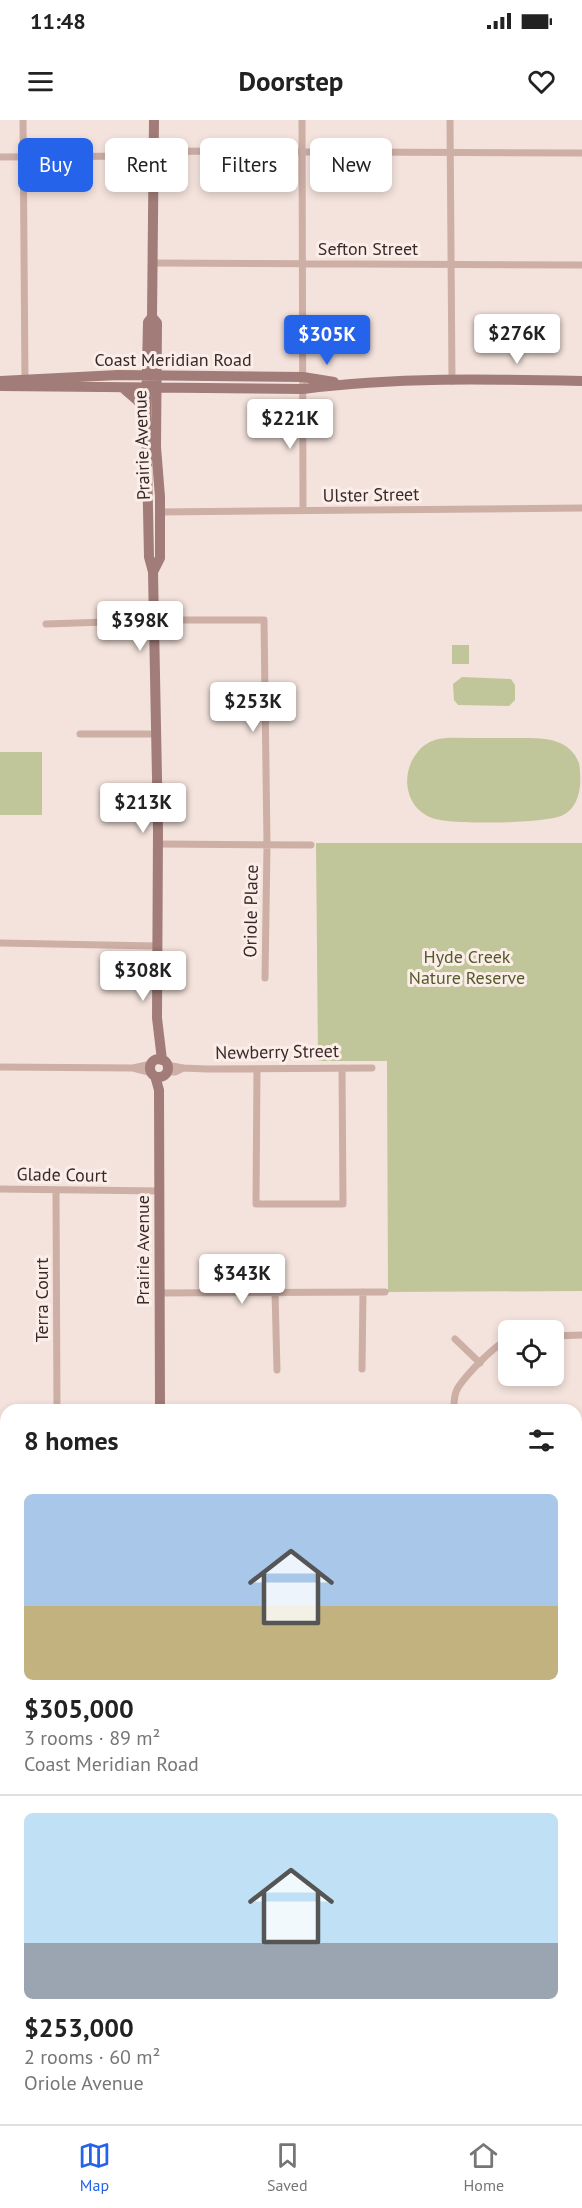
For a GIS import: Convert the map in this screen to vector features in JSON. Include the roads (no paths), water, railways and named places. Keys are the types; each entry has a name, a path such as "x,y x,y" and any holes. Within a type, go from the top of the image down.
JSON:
{"main road":[{"name":"Prairie Avenue","path":"154,120 154,138"},
{"name":"Prairie Avenue","path":"153,572 160,558 160,512 152,388 157,323 152,317 154,192"},
{"name":"Coast Meridian Road","path":"0,386 152,376 303,377 347,383"},
{"name":"Coast Meridian Road","path":"0,381 123,388 303,389 347,383 505,379 582,381"},
{"path":"123,388 138,401 146,414"},
{"name":"Prairie Avenue","path":"152,388 146,414 149,557 153,572 158,844 160,1404"}],"street":[{"path":"23,120 23,138"},
{"path":"302,120 303,510"},
{"path":"450,120 452,381"},
{"path":"188,151 582,153"},
{"path":"0,157 18,157"},
{"path":"23,192 25,383"},
{"name":"Sefton Street","path":"153,263 582,265"},
{"name":"Ulster Street","path":"160,512 582,508"},
{"name":"Oriole Place","path":"154,621 264,620 267,845 265,978"},
{"path":"46,624 154,621"},
{"path":"80,734 156,734"},
{"path":"158,844 310,845"},
{"path":"0,943 157,946"},
{"name":"Newberry Street","path":"0,1066 372,1068"},
{"path":"257,1069 256,1204 343,1204 342,1068"},
{"name":"Glade Court","path":"0,1189 160,1191"},
{"name":"Terra Court","path":"56,1190 57,1404"},
{"path":"275,1292 277,1370"},
{"path":"362,1369 363,1292"},
{"path":"160,1293 385,1292"},
{"path":"564,1336 582,1335"},
{"path":"455,1338 480,1363"},
{"path":"455,1404 459,1387 480,1363 498,1348"}],"park label":[{"name":"Hyde Creek Nature Reserve","path":"467,967"}]}
